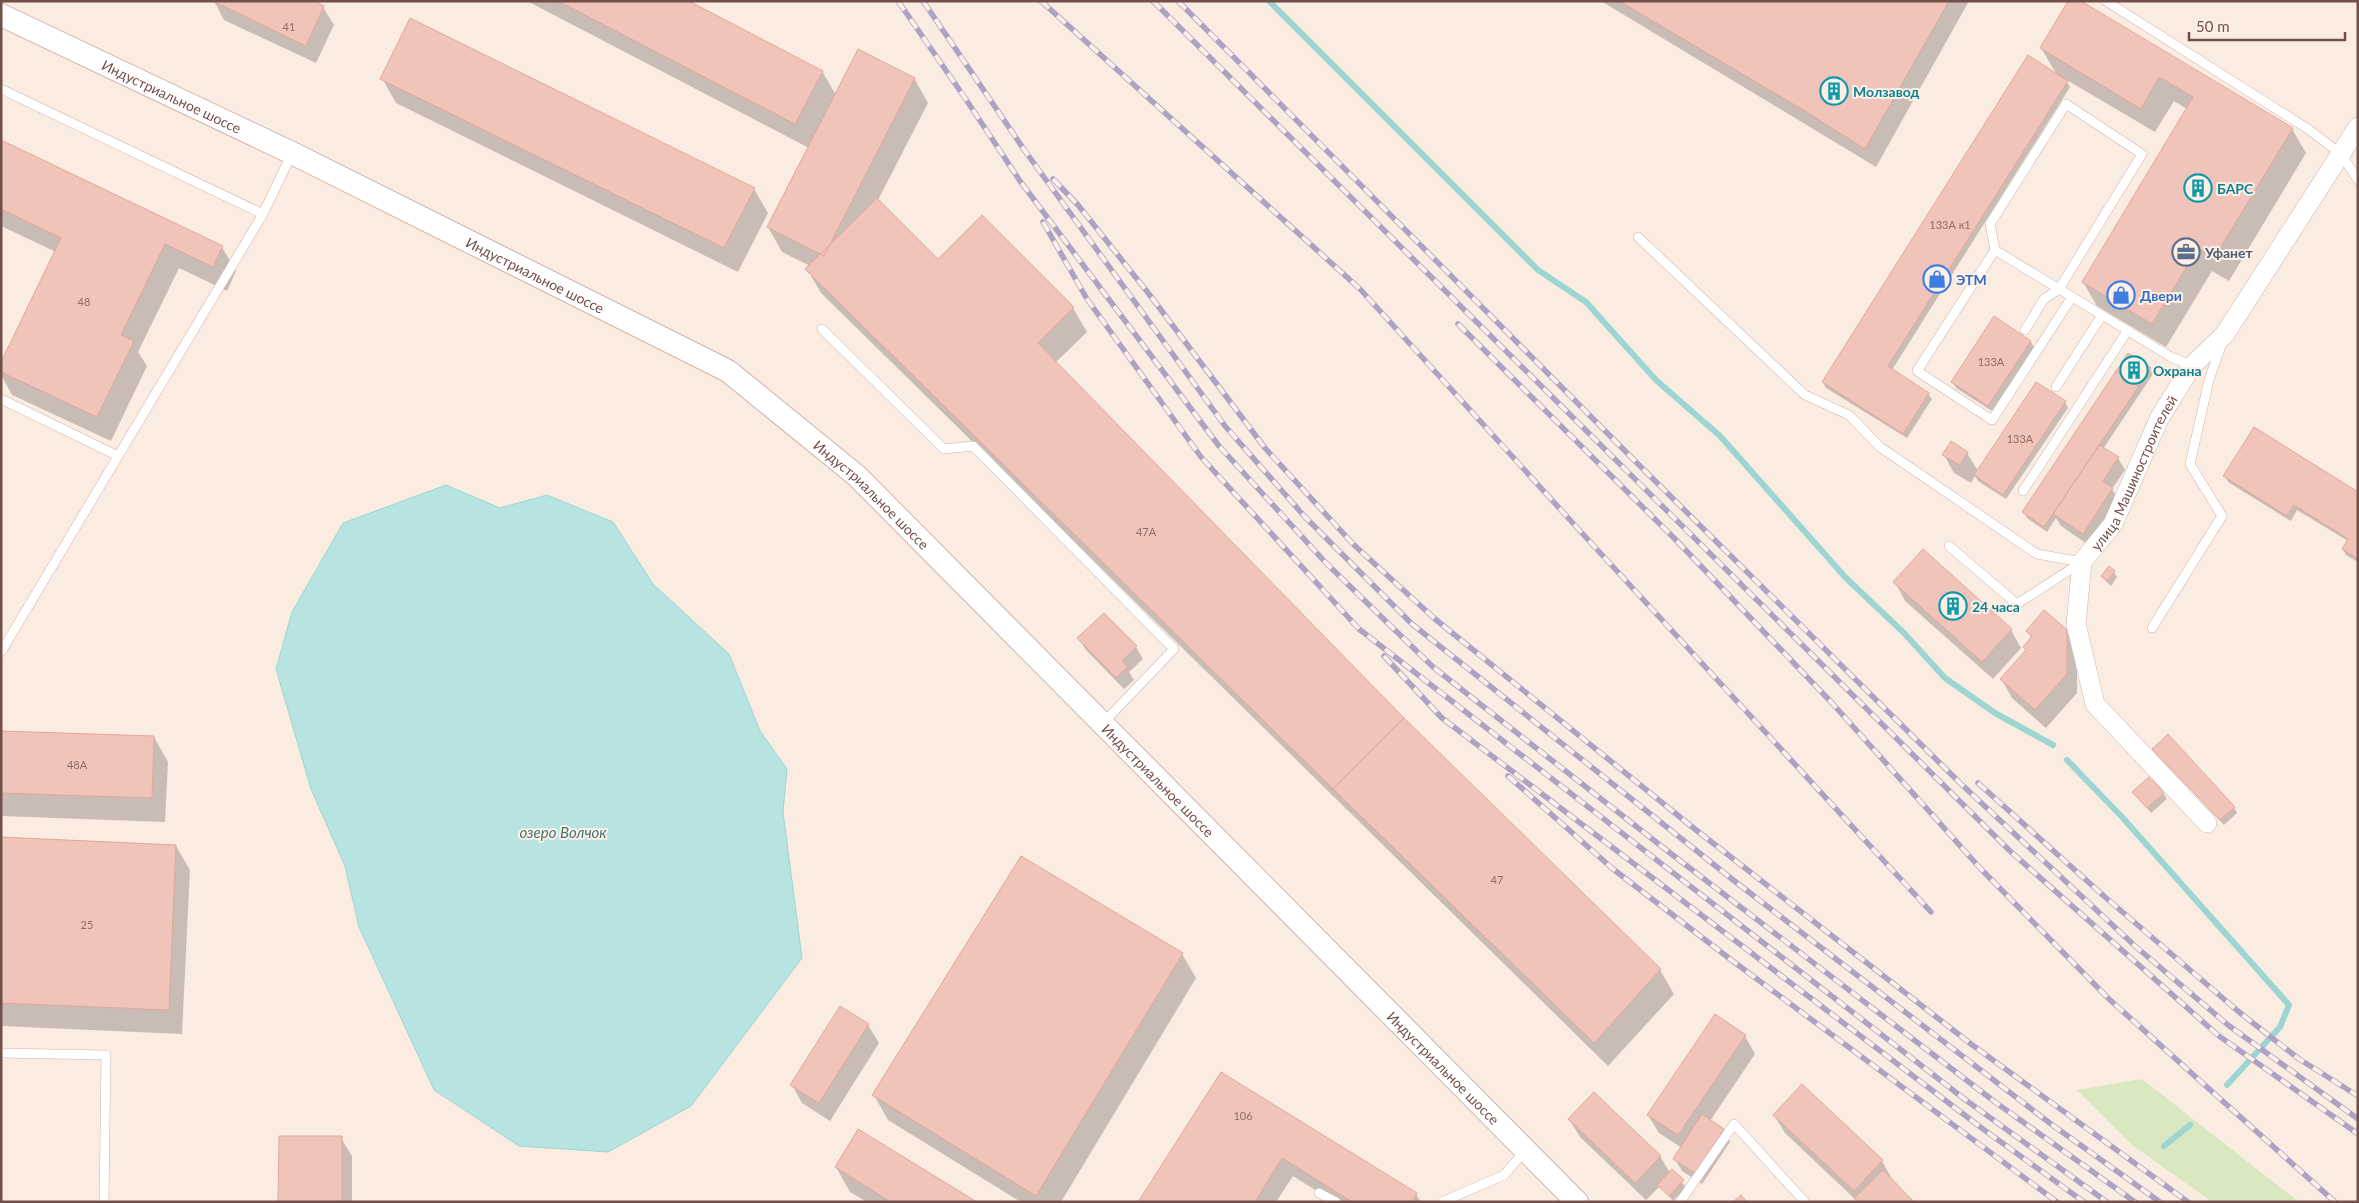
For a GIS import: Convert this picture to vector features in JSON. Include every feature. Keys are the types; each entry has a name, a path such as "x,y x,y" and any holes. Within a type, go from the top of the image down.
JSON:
{"street":[{"name":"Индустриальное шоссе","path":"1,15 292,153 728,371 857,476 1578,1202"},
{"name":"улица Машиностроителей","path":"2207,823 2095,704 2076,624 2082,562 2113,524 2159,419 2192,366 2225,334 2358,128"}],"lane":[{"path":"2106,1 2308,130 2341,154 2358,180"},
{"path":"1,89 263,214"},
{"path":"2024,330 2044,299 2059,289 2142,154 2066,104 1990,224 1994,250 1917,371 1992,420 2072,297"},
{"path":"1,652 263,214 292,153"},
{"path":"1638,237 1805,396 1849,415 1880,447 2037,554 2082,562"},
{"path":"1994,250 2176,360 2192,366"},
{"path":"2056,387 2102,315"},
{"path":"822,329 944,449 974,446 1174,649 1103,724"},
{"path":"2023,491 2128,330"},
{"path":"2152,628 2222,516 2190,464 2209,380 2225,334"},
{"path":"1,399 118,456"},
{"path":"1950,546 2016,604 2082,562"},
{"path":"1,1053 106,1055 104,1202"},
{"path":"1680,1202 1734,1124 1805,1202"},
{"path":"1442,1202 1504,1175 1526,1150"},
{"path":"1318,1193 1336,1202"}],"green space":[{"path":"2142,1079 2299,1202 2212,1202 2132,1145 2077,1090"}],"water":[{"name":"озеро Волчок","path":"446,485 500,508 547,495 613,522 653,584 729,654 760,731 787,769 783,812 802,958 691,1106 608,1152 519,1146 434,1090 359,927 345,866 311,789 276,669 292,612 343,523"}],"building":[{"path":"213,1 314,1 324,6 306,46"},
{"path":"558,1 689,1 823,71 795,124"},
{"name":"Молзавод","path":"1619,1 1949,1 1865,149 1805,111"},
{"name":"БАРС","path":"2068,1 2081,1 2293,128 2214,258 2198,248 2152,324 2082,282 2193,97 2159,77 2141,109 2040,48"},
{"path":"410,18 755,188 724,248 380,79"},
{"path":"858,49 915,78 824,256 767,227"},
{"path":"2028,55 2068,81 1888,366 1929,393 1903,434 1822,382"},
{"path":"1,140 223,246 213,267 165,244 121,335 134,341 97,417 1,372 1,362 61,238 1,209"},
{"path":"877,198 938,259 982,215 1074,307 1038,343 1404,718 1333,789 805,269"},
{"path":"1994,316 2031,341 1988,406 1951,382"},
{"name":"Охрана","path":"2128,353 2151,368 2139,386 2116,371"},
{"path":"2116,371 2139,386 2044,527 2022,512"},
{"path":"2036,382 2066,401 2003,495 1974,475"},
{"path":"2254,427 2358,492 2358,559 2342,549 2348,539 2294,505 2287,516 2223,476"},
{"path":"1951,441 1968,452 1960,465 1942,455"},
{"path":"2099,445 2119,457 2103,481 2113,488 2083,534 2053,514"},
{"name":"24 часа","path":"1923,549 2012,629 1982,662 1893,582"},
{"path":"2109,566 2115,571 2107,581 2101,576"},
{"path":"2044,610 2067,630 2067,674 2035,710 2000,679 2026,650 2023,647 2032,636 2026,631"},
{"path":"1104,613 1137,646 1122,661 1128,667 1116,678 1077,638"},
{"path":"1404,718 1661,969 1594,1043 1333,789"},
{"path":"1,731 154,736 152,798 1,793"},
{"path":"2168,734 2235,807 2220,820 2152,749"},
{"path":"2150,776 2164,793 2147,808 2132,792"},
{"path":"1,837 176,845 169,1010 1,1003"},
{"path":"1021,856 1183,953 1036,1196 872,1095"},
{"path":"840,1006 869,1024 819,1103 790,1085"},
{"path":"1715,1014 1746,1035 1678,1135 1647,1115"},
{"path":"1221,1072 1417,1193 1412,1202 1352,1202 1282,1158 1255,1202 1138,1202"},
{"path":"1802,1084 1883,1160 1854,1191 1773,1115"},
{"path":"1594,1092 1661,1156 1635,1183 1568,1119"},
{"path":"1702,1114 1724,1129 1695,1173 1673,1159"},
{"path":"858,1129 977,1202 891,1202 835,1167"},
{"path":"279,1136 342,1136 342,1202 278,1202"},
{"path":"1672,1169 1684,1180 1669,1196 1657,1185"},
{"path":"1883,1170 1914,1202 1857,1202 1854,1198"},
{"path":"1741,1195 1747,1202 1733,1202"}],"waterway":[{"path":"1269,1 1538,270 1586,302 1656,380 1720,436 1846,578 1904,633 1945,678 1995,713 2053,745"},
{"path":"2067,760 2122,817 2289,1005 2280,1027 2227,1085"},
{"path":"2164,1146 2190,1125"}],"railway":[{"path":"898,1 1020,181 1219,446 1326,563 1433,667 1665,849 1995,1102 2135,1202"},
{"path":"923,1 1025,151 1225,426 1305,517 1412,624 1737,883 2051,1124 2160,1202"},
{"path":"1041,1 1360,289 1931,912"},
{"path":"1153,1 2010,851 2219,1036 2358,1134"},
{"path":"1178,1 1637,463 1960,783 2135,946 2228,1025 2358,1119"},
{"path":"1053,179 1078,205 1149,294 1265,448 1353,544 1435,619 1691,826 1971,1044 2188,1202"},
{"path":"1043,222 1087,299 1201,457 1359,629 1967,1101 2107,1202"},
{"path":"1458,324 1675,539 1832,703 1980,868 2109,999 2335,1202"},
{"path":"1384,656 1442,718 1983,1129 2084,1202"},
{"path":"1508,776 1613,869 1734,962 2057,1202"},
{"path":"1978,783 2105,897 2239,1012 2299,1059 2358,1096"}],"place":[{"name":"Молзавод","path":"1834,91"},
{"name":"БАРС","path":"2198,188"},
{"name":"Уфанет","path":"2186,252"},
{"name":"ЭТМ","path":"1937,279"},
{"name":"Двери","path":"2121,295"},
{"name":"Охрана","path":"2134,370"},
{"name":"24 часа","path":"1953,606"}]}
